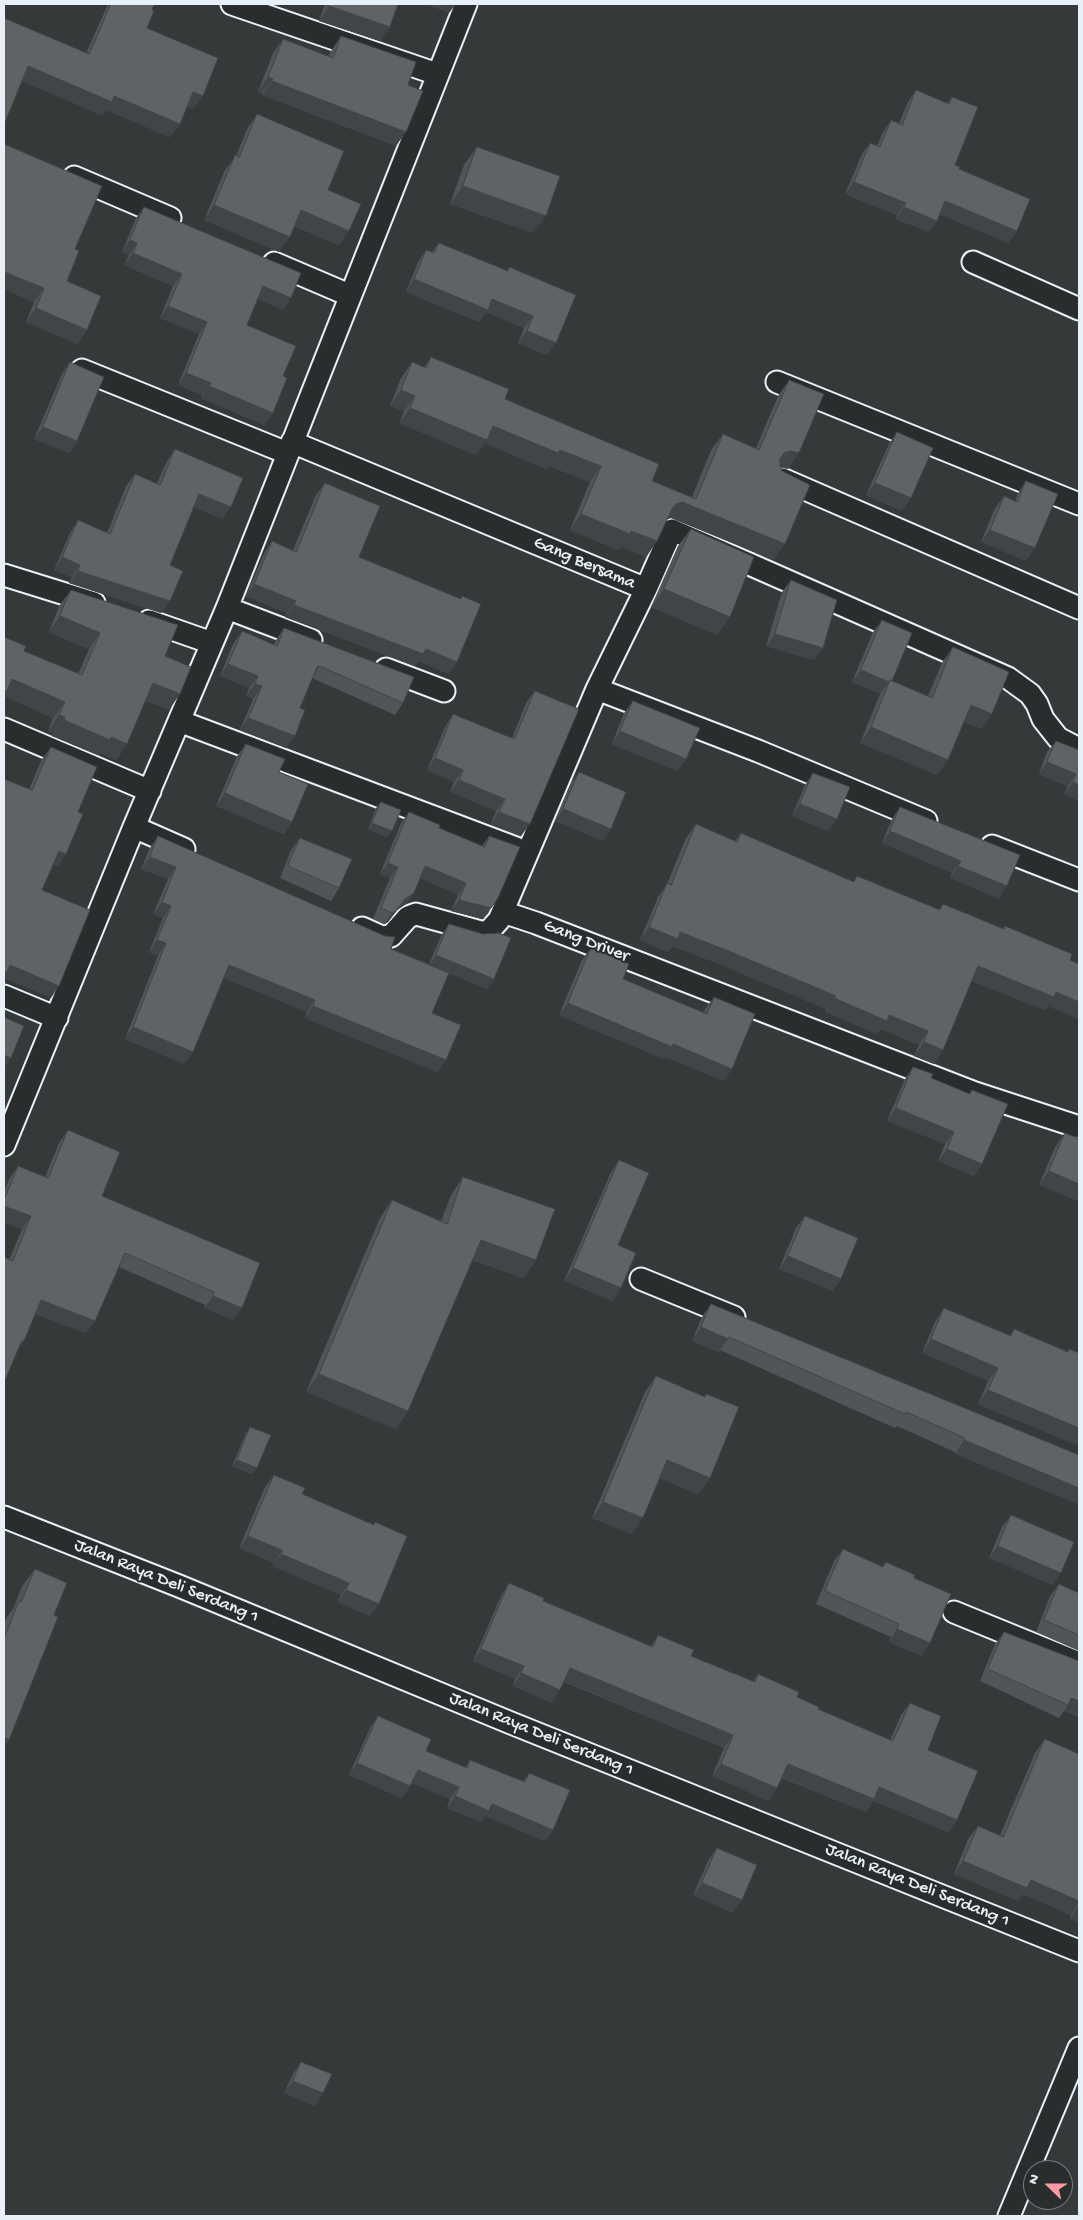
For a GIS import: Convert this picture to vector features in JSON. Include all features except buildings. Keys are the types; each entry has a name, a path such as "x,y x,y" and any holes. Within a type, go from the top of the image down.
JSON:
{"street":[{"path":"232,4 437,74"},
{"path":"4,1145 134,827 227,608 466,4"},
{"path":"58,171 186,224"},
{"path":"258,256 350,295"},
{"path":"973,262 1079,309"},
{"name":"Gang Bersama","path":"82,370 290,448 646,589 672,530 1008,678 1030,694 1037,704 1043,719 1058,738 1079,749"},
{"path":"777,382 1079,504"},
{"path":"781,479 1079,608"},
{"path":"4,575 212,643"},
{"path":"346,921 386,937 394,934 408,917 416,914 484,933 491,929 503,912 597,689 646,589"},
{"path":"227,608 326,646"},
{"path":"371,663 444,691"},
{"path":"597,689 758,751 944,828"},
{"path":"179,721 529,852"},
{"path":"4,729 150,791"},
{"path":"134,827 205,858"},
{"path":"971,838 1079,880"},
{"name":"Gang Driver","path":"503,912 555,930 975,1093 1079,1128"},
{"path":"4,996 57,1018"},
{"path":"641,1279 750,1324"},
{"name":"Jalan Raya Deli Serdang 1","path":"4,1517 179,1586 520,1727 1079,1951"},
{"path":"954,1612 1079,1663"},
{"path":"1009,2216 1079,2048"}]}
